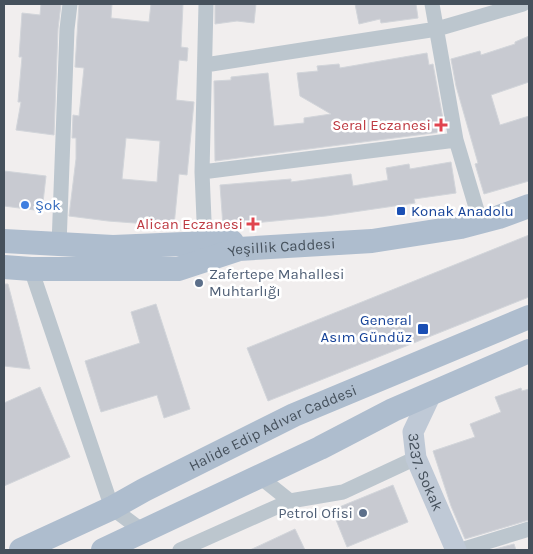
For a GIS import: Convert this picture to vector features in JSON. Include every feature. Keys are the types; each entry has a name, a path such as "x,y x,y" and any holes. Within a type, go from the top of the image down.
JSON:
{"main road":[{"name":"Yeşillik Caddesi","path":"4,241 113,248 315,237 478,214 529,200"},
{"name":"Yeşillik Caddesi","path":"4,267 31,269 178,269 239,249 372,241 461,227 499,217 529,206"},
{"path":"31,269 41,255 59,245"},
{"name":"Halide Edip Adıvar Caddesi","path":"21,550 112,508 294,415 529,317"},
{"path":"103,550 260,477 394,410 529,351"},
{"name":"3237. Sokak","path":"431,394 412,432 416,458 456,550"}],"street":[{"path":"59,245 67,29 70,4"},
{"path":"205,244 202,172 206,4"},
{"path":"432,4 456,140 478,214"},
{"path":"205,65 437,29 523,4"},
{"path":"202,172 456,140"},
{"path":"31,269 112,508 144,532"},
{"path":"180,550 290,502 343,492 416,458"},
{"path":"260,477 290,502"},
{"path":"461,550 529,529"}],"building":[{"path":"41,4 61,4 58,29 54,135 16,130 21,102 18,102 22,57 19,57 22,13 40,15"},
{"path":"79,4 112,4 111,18 149,22 151,4 183,4 181,47 188,48 187,61 179,60 176,100 194,102 187,175 179,174 174,226 69,216 76,159 76,138 72,138 73,115 79,116 84,68 75,67","holes":["126,138 160,141 157,182 122,179"]},
{"path":"215,4 256,4 254,23 237,21 215,24"},
{"path":"355,4 416,4 418,18 381,23 380,19 359,24"},
{"path":"529,36 529,82 491,95 500,125 529,116 529,181 484,194 475,164 478,163 456,86 451,59 480,51 481,55 515,44 515,42"},
{"path":"427,53 429,65 433,64 443,119 439,121 441,132 215,161 214,81 231,80 231,77 268,73 274,126 304,123 304,118 331,114 300,96 297,73 318,71 317,66 339,64 340,68"},
{"path":"451,162 456,193 414,199 415,203 326,216 223,226 220,185 291,179 291,182 351,174 353,186 388,180 386,168 409,164 410,169"},
{"path":"4,171 46,176 42,211 4,206"},
{"path":"529,235 529,297 268,401 247,348"},
{"path":"4,284 8,284 30,369 4,366"},
{"path":"156,304 190,409 164,418 157,395 101,412 85,361 140,343 131,312"},
{"path":"40,387 70,457 4,486 4,403"},
{"path":"521,388 522,391 529,389 529,520 465,539 451,506 433,451 475,437 470,424 501,412 495,397"},
{"path":"393,485 408,522 347,547 332,510"},
{"path":"295,529 305,550 250,550"},
{"path":"514,544 516,550 492,550"}],"place":[{"name":"Seral Eczanesi","path":"441,125"},
{"name":"Şok","path":"25,205"},
{"name":"Konak Anadolu","path":"401,211"},
{"name":"Alican Eczanesi","path":"253,224"},
{"name":"Zafertepe Mahallesi Muhtarlığı","path":"199,283"},
{"name":"General Asım Gündüz","path":"423,329"},
{"name":"Petrol Ofisi","path":"363,513"}]}
